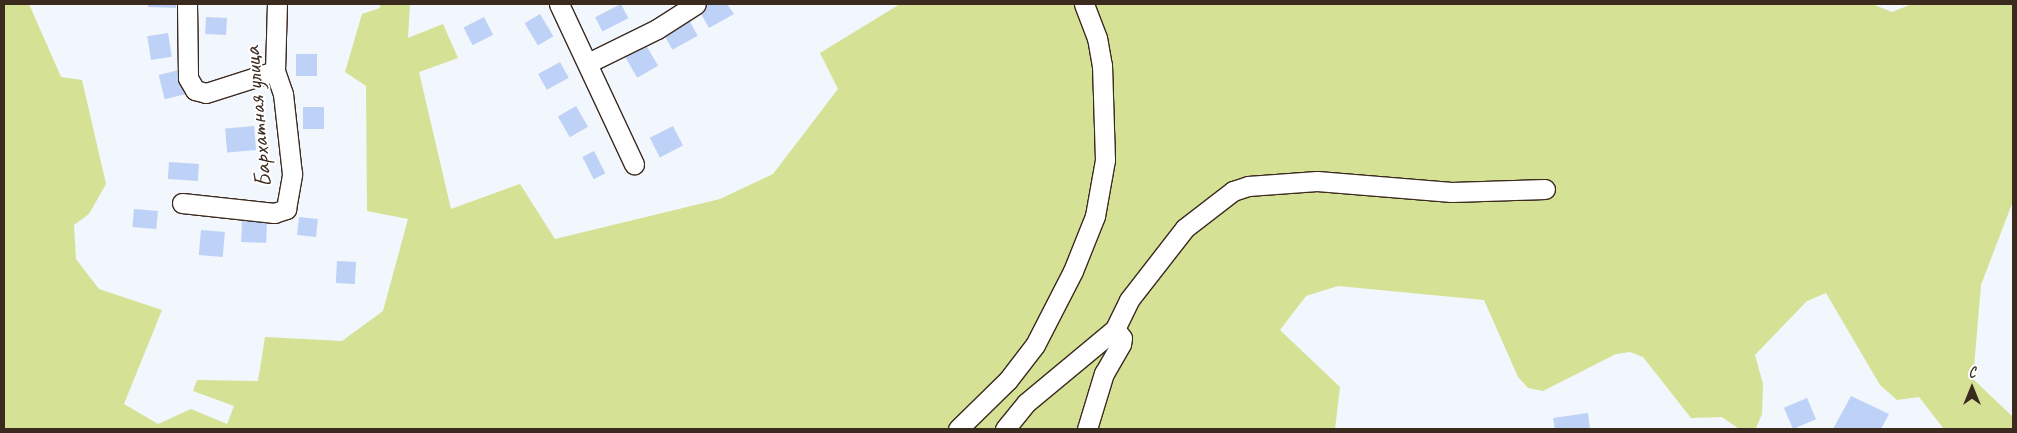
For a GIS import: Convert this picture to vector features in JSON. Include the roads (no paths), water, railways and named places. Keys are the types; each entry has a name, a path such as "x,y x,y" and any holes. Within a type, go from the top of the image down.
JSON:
{"street":[{"path":"187,4 188,78 195,90 206,93 275,71"},
{"name":"Бархатная улица","path":"182,204 274,213 286,209 292,174 283,94 275,71 276,4"},
{"path":"560,4 634,164"},
{"path":"588,63 657,29 696,4"},
{"path":"958,429 1008,380 1035,345 1069,279 1094,216 1104,160 1102,66 1097,38 1084,4"},
{"path":"1005,429 1026,403 1115,330 1129,300 1185,228 1233,191 1248,186 1317,181 1452,192 1545,189"},
{"path":"1087,429 1104,373 1121,344 1122,338 1115,330"}]}
